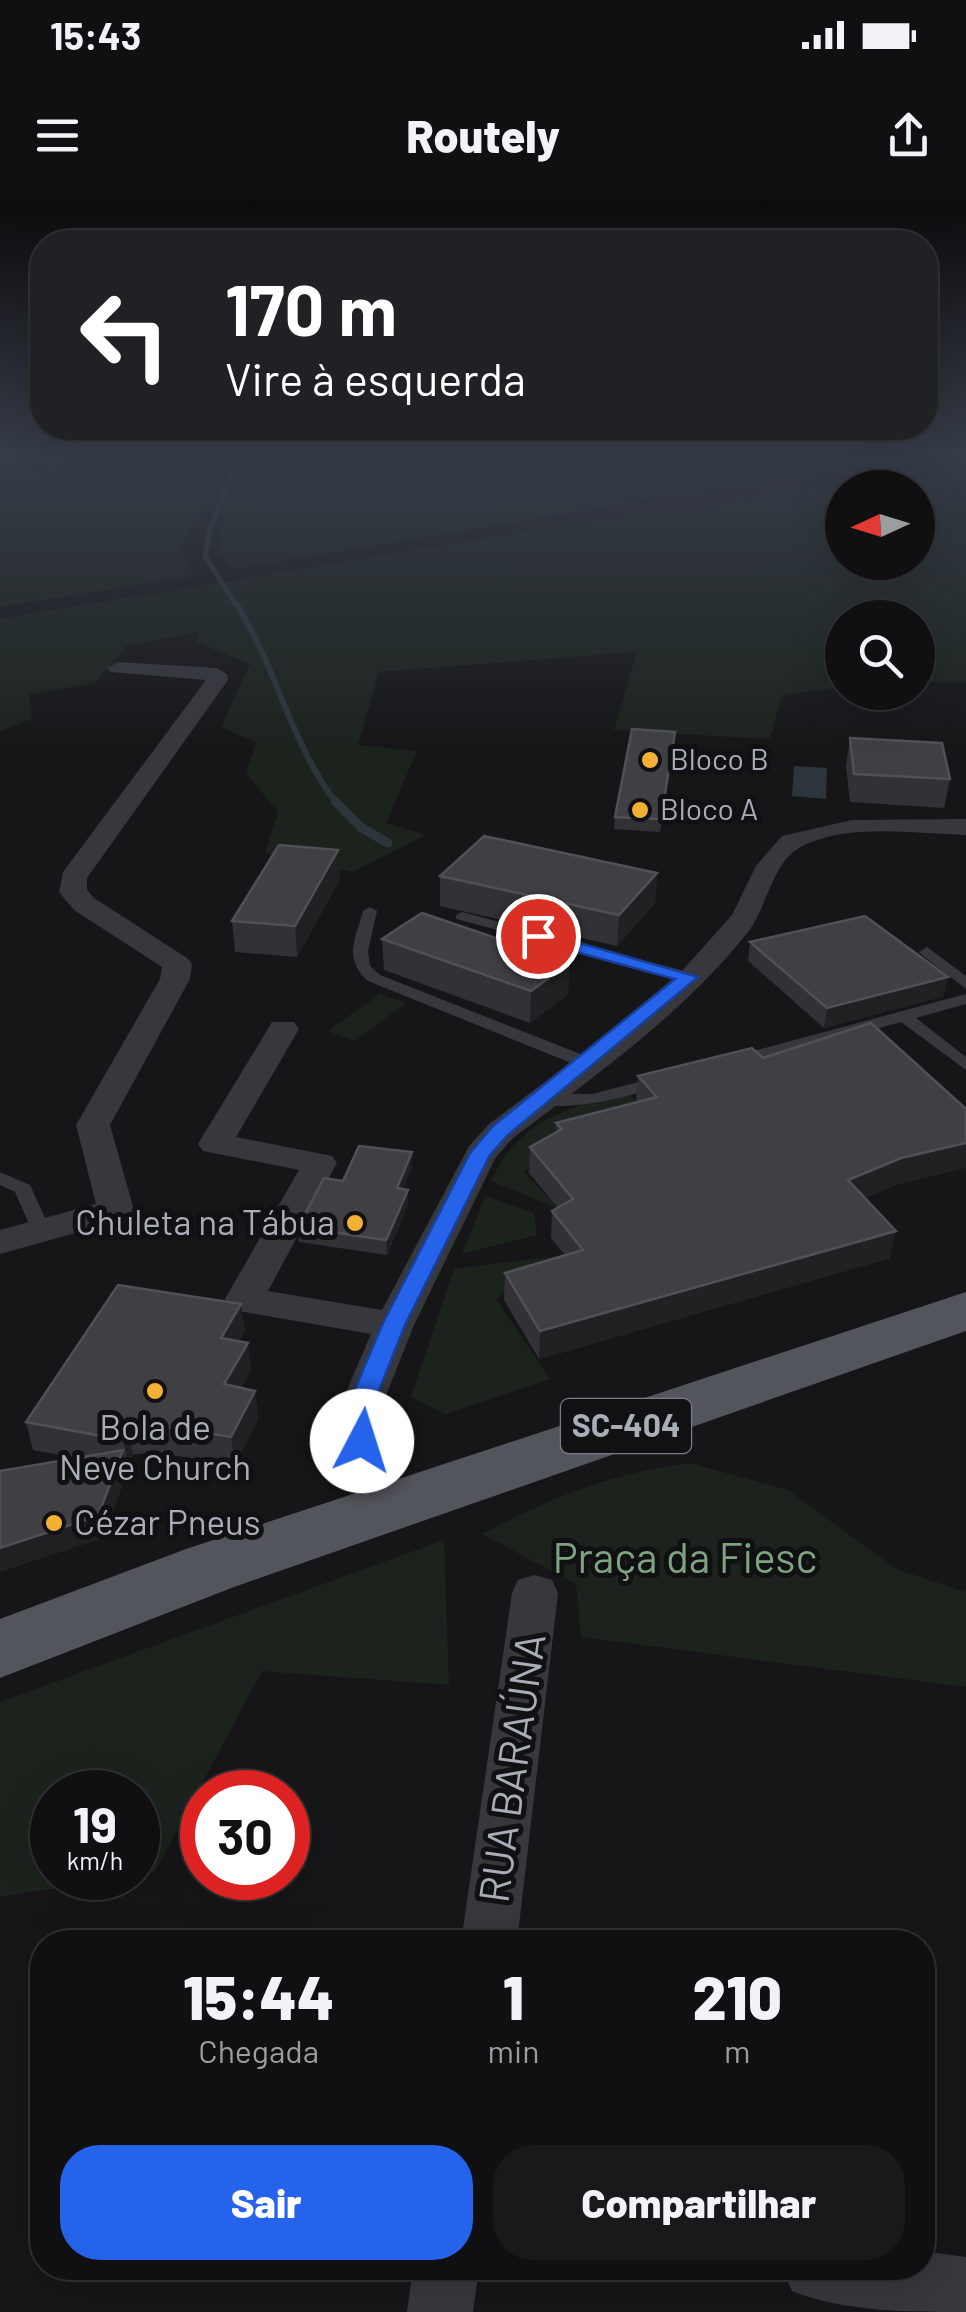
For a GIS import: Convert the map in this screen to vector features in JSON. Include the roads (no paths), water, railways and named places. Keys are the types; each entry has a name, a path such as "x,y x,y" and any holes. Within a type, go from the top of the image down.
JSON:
{"main road":[{"name":"SC-404","path":"0,1649 210,1568 966,1311"}],"street":[{"path":"0,1242 116,1210 93,1124 176,979 177,964 84,904 73,892 73,878 217,680 216,674 118,668"},
{"path":"384,1508 362,1441 358,1413 394,1325 481,1153 500,1130 689,977 744,918 772,860 792,841 854,830 966,828"},
{"path":"283,1029 215,1144 320,1163 244,1299 394,1325"},
{"name":"RUA BARAÚNA","path":"491,1930 535,1593"},
{"path":"440,2312 444,2280"},
{"path":"898,2280 966,2290"}],"lane":[{"path":"370,911 360,951 362,967 374,978 586,1063"},
{"path":"462,916 689,977"},
{"path":"927,952 966,984"},
{"path":"721,1065 966,999"},
{"path":"904,1016 966,1065"},
{"path":"541,1099 592,1099 684,1074"},
{"path":"0,1178 23,1189 41,1230"}],"waterway":[{"path":"206,552 238,608"},
{"path":"237,605 308,757 337,804"},
{"path":"335,801 362,828 388,843"}],"place":[{"name":"Bloco B","path":"650,760"},
{"name":"Bloco A","path":"640,810"},
{"name":"Chuleta na Tábua","path":"355,1223"},
{"name":"Bola de Neve Church","path":"155,1391"},
{"name":"Cézar Pneus","path":"54,1523"}],"park label":[{"name":"Praça da Fiesc","path":"685,1558"}]}
